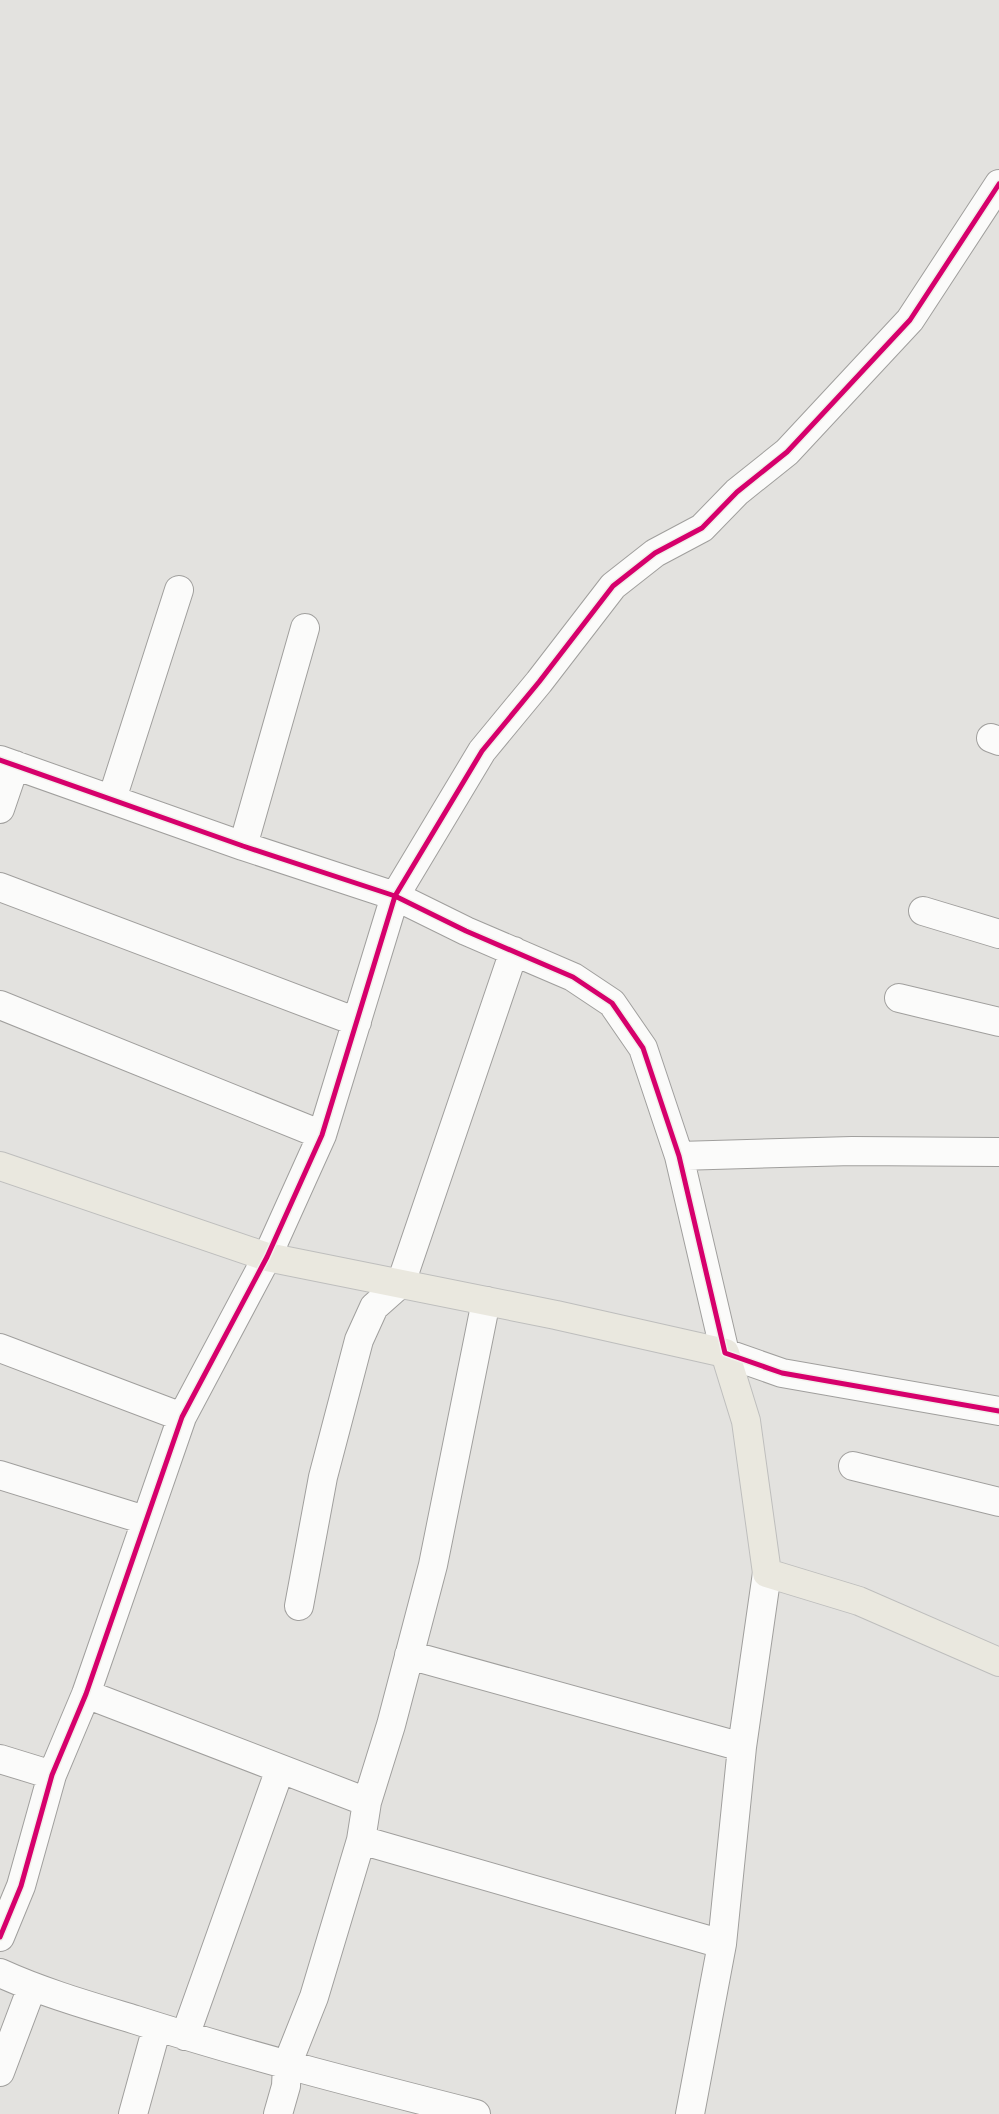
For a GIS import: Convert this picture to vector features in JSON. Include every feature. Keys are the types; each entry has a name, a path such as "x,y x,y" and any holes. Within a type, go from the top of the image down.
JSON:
{"main road":[{"path":"0,1166 267,1257 556,1314 725,1353 746,1421 767,1573 859,1601 999,1662"}],"street":[{"path":"0,1937 10,1883 86,1694 182,1417 267,1257 322,1135 395,896 482,751 539,682 613,586 655,553 702,528 737,492 787,452 910,320 999,184"},
{"path":"112,799 179,590"},
{"path":"243,846 305,628"},
{"path":"0,809 8,762 243,846 395,896 466,931 573,977 612,1003 643,1048 679,1156 725,1353 782,1373 999,1411"},
{"path":"0,886 357,1022"},
{"path":"923,911 999,934"},
{"path":"300,1606 323,1477 338,1412 359,1340 374,1307 401,1282 514,951"},
{"path":"899,998 999,1022"},
{"path":"0,1006 322,1135"},
{"path":"679,1156 852,1151 999,1152"},
{"path":"278,2114 286,2086 287,2066 314,1997 361,1840 367,1802 433,1565 486,1301"},
{"path":"0,1348 182,1417"},
{"path":"853,1466 999,1502"},
{"path":"0,1475 145,1520"},
{"path":"690,2114 722,1944 742,1747 767,1573"},
{"path":"409,1655 742,1747"},
{"path":"86,1694 367,1802"},
{"path":"0,1759 52,1775"},
{"path":"185,2036 280,1769"},
{"path":"361,1840 722,1944"},
{"path":"0,1973 32,1987 185,2036 287,2066 476,2114"},
{"path":"0,2072 32,1987"},
{"path":"133,2114 157,2027"}],"cycle path":[{"path":"0,1937 21,1886 52,1775 86,1694 182,1417 267,1257 322,1135 395,896 482,751 539,682 613,586 655,553 702,528 737,492 787,452 910,320 999,184"},
{"path":"0,760 243,846 395,896 466,931 573,977 612,1003 643,1048 679,1156 725,1353 782,1373 999,1411"}]}
